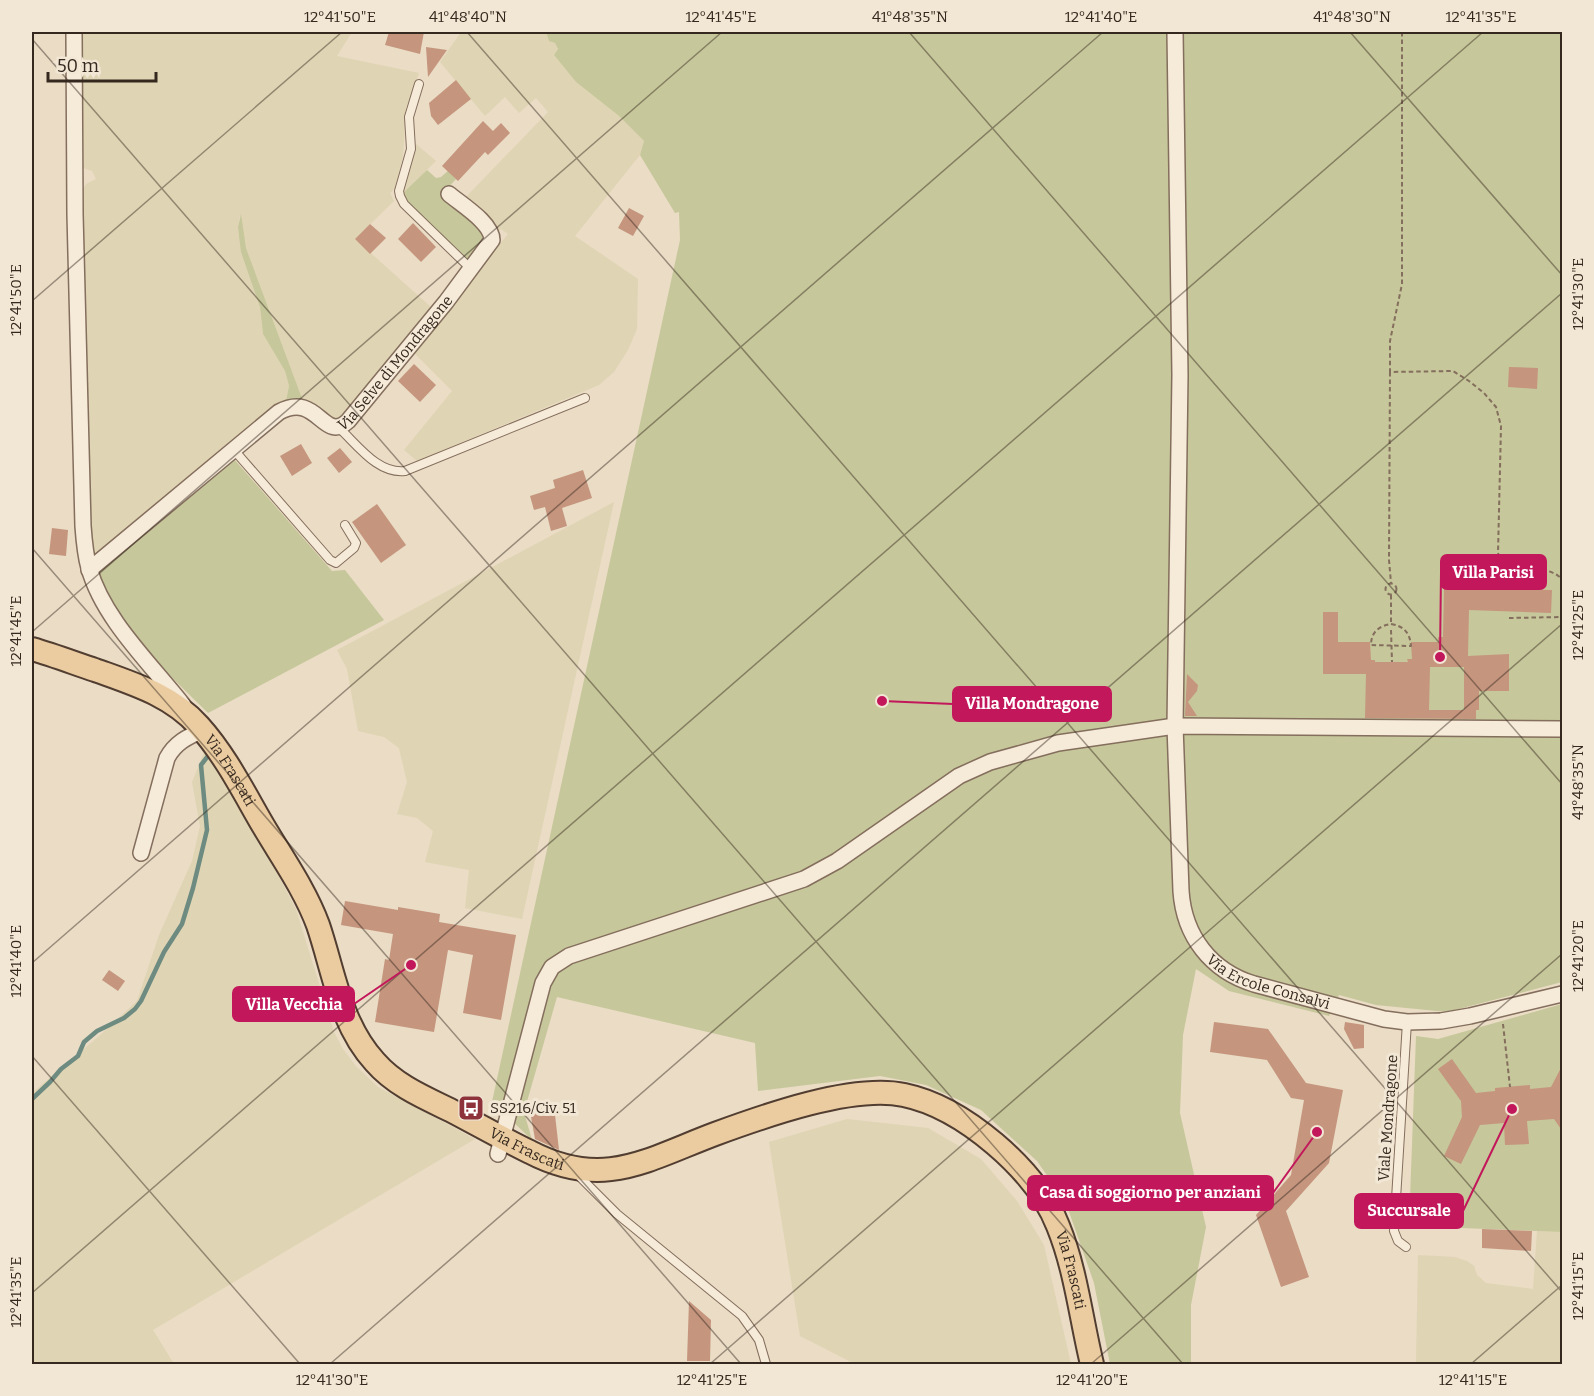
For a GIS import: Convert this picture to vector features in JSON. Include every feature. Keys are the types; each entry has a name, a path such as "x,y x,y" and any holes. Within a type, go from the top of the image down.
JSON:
{"main road":[{"name":"Via Frascati","path":"32,649 146,688 176,705 202,730 234,775 310,906 319,927 343,1010 368,1053 386,1073 402,1085 501,1146 572,1168 601,1171 629,1167 766,1117 825,1101 876,1093 900,1094 919,1099 945,1110 984,1135 1021,1167 1038,1189 1057,1223 1067,1253 1092,1365"}],"street":[{"path":"74,32 75,191 83,526 89,570 115,620 202,730 184,738 172,748 167,758 141,853"},
{"name":"Via Ercole Consalvi","path":"1175,32 1180,375 1175,726 1182,901 1192,932 1207,956 1222,969 1249,983 1384,1019 1407,1022 1441,1021 1563,993"},
{"name":"Via Selve di Mondragone","path":"89,570 279,412 299,406 309,409 324,423 338,427 348,421 489,246 492,236 484,223 449,194"},
{"path":"501,1146 543,983 548,972 558,962 569,956 804,879 837,861 946,783 990,762 1065,742 1175,726 1563,729"}],"lane":[{"path":"420,84 409,117 411,149 400,187 400,196 404,204 472,269"},
{"path":"338,427 381,467 392,471 405,471 585,398"},
{"path":"234,450 330,560 336,563 354,548 356,543 345,525"},
{"name":"Viale Mondragone","path":"1407,1022 1395,1231 1398,1241 1407,1247"},
{"path":"572,1168 617,1214 742,1316 759,1340 766,1365"}],"path":[{"path":"1391,584 1389,560 1390,341 1402,284 1402,32"},
{"path":"1390,372 1453,371 1469,381 1496,407 1502,426 1498,553 1501,563 1508,568 1548,569 1563,579"},
{"path":"1391,584 1385,588 1391,595"},
{"path":"1391,584 1397,589 1396,593 1391,595"},
{"path":"1391,595 1391,624"},
{"path":"1509,618 1563,617"},
{"path":"1391,624 1404,629 1409,634 1411,646 1391,645 1371,645 1371,637 1379,627 1391,624"},
{"path":"1391,630 1392,662"},
{"path":"1501,1009 1510,1087"}],"shaded area":[{"path":"79,32 352,32 337,56 419,73 406,108 403,156 395,188 390,193 394,201 355,239 431,307 346,410 338,419 331,422 303,401 246,248 240,215 238,227 260,307 263,334 285,371 289,386 286,401 196,470 96,554 92,552 91,547 82,388 89,381 85,375 82,191 86,184 96,179 92,171 83,168 79,158"},
{"path":"461,32 546,32 549,41 555,43 558,50 554,55 576,82 619,116 644,141 640,155 575,236 638,279 637,329 628,350 614,372 599,385 417,461 404,450 452,391 412,351 508,234 501,229 499,231 463,200 548,112 536,98 519,113 505,97 485,116 440,62"},
{"path":"416,144 436,161 403,193 409,169"},
{"path":"614,502 522,919 465,908 469,870 425,862 433,831 417,818 397,814 407,782 399,748 384,737 358,731 347,669 337,650"},
{"path":"205,750 250,822 296,909 334,1032 343,1049 356,1066 378,1087 475,1139 153,1330 174,1364 32,1364 32,1093 137,1001 159,935 192,861 200,826 192,782"},
{"path":"847,1119 928,1128 981,1159 1017,1201 1044,1245 1071,1364 855,1364 800,1336 769,1142"},
{"path":"1537,1231 1562,1232 1562,1364 1416,1364 1418,1255 1455,1257 1474,1266 1477,1275 1486,1283 1533,1289"}],"green space":[{"path":"546,32 1562,32 1562,982 1447,1012 1376,1005 1339,995 1329,1016 1229,991 1196,969 1183,1035 1180,1113 1206,1227 1191,1305 1191,1364 1110,1364 1094,1283 1066,1203 1037,1161 981,1110 926,1085 880,1076 758,1091 755,1043 557,997 524,1112 532,1140 509,1118 490,1111 680,240 679,212 675,213 640,155 644,141 619,116 576,82 554,55 558,49 555,43 549,41"},
{"path":"427,170 436,178 448,171 456,179 442,194 486,231 488,237 470,262 406,200 403,193"},
{"path":"241,214 246,248 303,401 290,399 286,401 289,386 285,371 263,334 260,307 241,252 238,227"},
{"path":"234,459 332,571 345,570 384,620 208,713 153,658 127,628 106,597 97,571"},
{"path":"1562,1004 1562,1232 1409,1226 1416,1036 1438,1039"}],"building":[{"path":"389,32 424,32 420,54 385,45"},
{"path":"426,47 447,50 428,77"},
{"path":"456,80 471,99 438,125 431,116 429,103"},
{"path":"483,121 493,131 501,123 510,133 488,155 485,152 458,181 442,166"},
{"path":"629,208 644,216 633,236 618,228"},
{"path":"413,223 436,247 421,262 398,239"},
{"path":"370,224 386,238 370,254 355,239"},
{"path":"414,364 436,385 420,402 398,381"},
{"path":"1509,367 1538,368 1537,389 1508,387"},
{"path":"301,444 312,463 292,476 280,456"},
{"path":"340,448 352,462 339,473 327,458"},
{"path":"583,470 592,498 562,508 567,526 551,531 545,507 534,510 530,496 555,488 553,480"},
{"path":"377,504 406,545 381,563 352,522"},
{"path":"52,528 68,530 66,556 49,554"},
{"path":"1444,589 1552,590 1551,613 1469,610 1468,656 1509,654 1509,691 1479,691 1479,710 1476,710 1476,719 1365,718 1366,674 1323,674 1323,612 1338,612 1338,642 1370,642 1371,660 1375,662 1408,662 1407,659 1412,659 1411,642 1438,642 1438,637 1443,637","holes":["1430,667 1464,667 1464,710 1429,710"]},
{"path":"1187,674 1198,685 1197,691 1188,702 1197,716 1185,716"},
{"path":"345,901 440,914 439,922 516,935 501,1020 463,1013 473,955 448,950 434,1032 375,1022 385,959 389,960 393,934 341,925"},
{"path":"109,970 125,981 118,991 102,980"},
{"path":"1214,1022 1268,1029 1306,1083 1343,1090 1329,1163 1286,1211 1309,1277 1281,1287 1256,1215 1291,1175 1304,1100 1291,1098 1267,1060 1210,1052"},
{"path":"1345,1022 1364,1025 1364,1048 1354,1049 1344,1029"},
{"path":"1452,1059 1476,1093 1495,1091 1495,1088 1530,1085 1530,1089 1551,1087 1563,1064 1563,1132 1554,1119 1527,1121 1529,1144 1505,1145 1504,1123 1480,1125 1461,1164 1444,1156 1462,1117 1461,1101 1438,1069"},
{"path":"554,1106 559,1150 535,1139 530,1111"},
{"path":"1482,1229 1532,1231 1531,1251 1482,1248"},
{"path":"689,1301 711,1320 710,1361 687,1361"}],"waterway":[{"path":"32,1099 61,1069 78,1056 84,1042 97,1031 124,1018 135,1009 164,952 182,924 207,830 201,765 208,756"}],"place":[{"name":"Villa Parisi","path":"1440,657"},
{"name":"Villa Mondragone","path":"882,701"},
{"name":"Villa Vecchia","path":"411,965"},
{"name":"SS216/Civ. 51","path":"471,1108"},
{"name":"Succursale","path":"1512,1109"},
{"name":"Casa di soggiorno per anziani","path":"1317,1132"}]}
